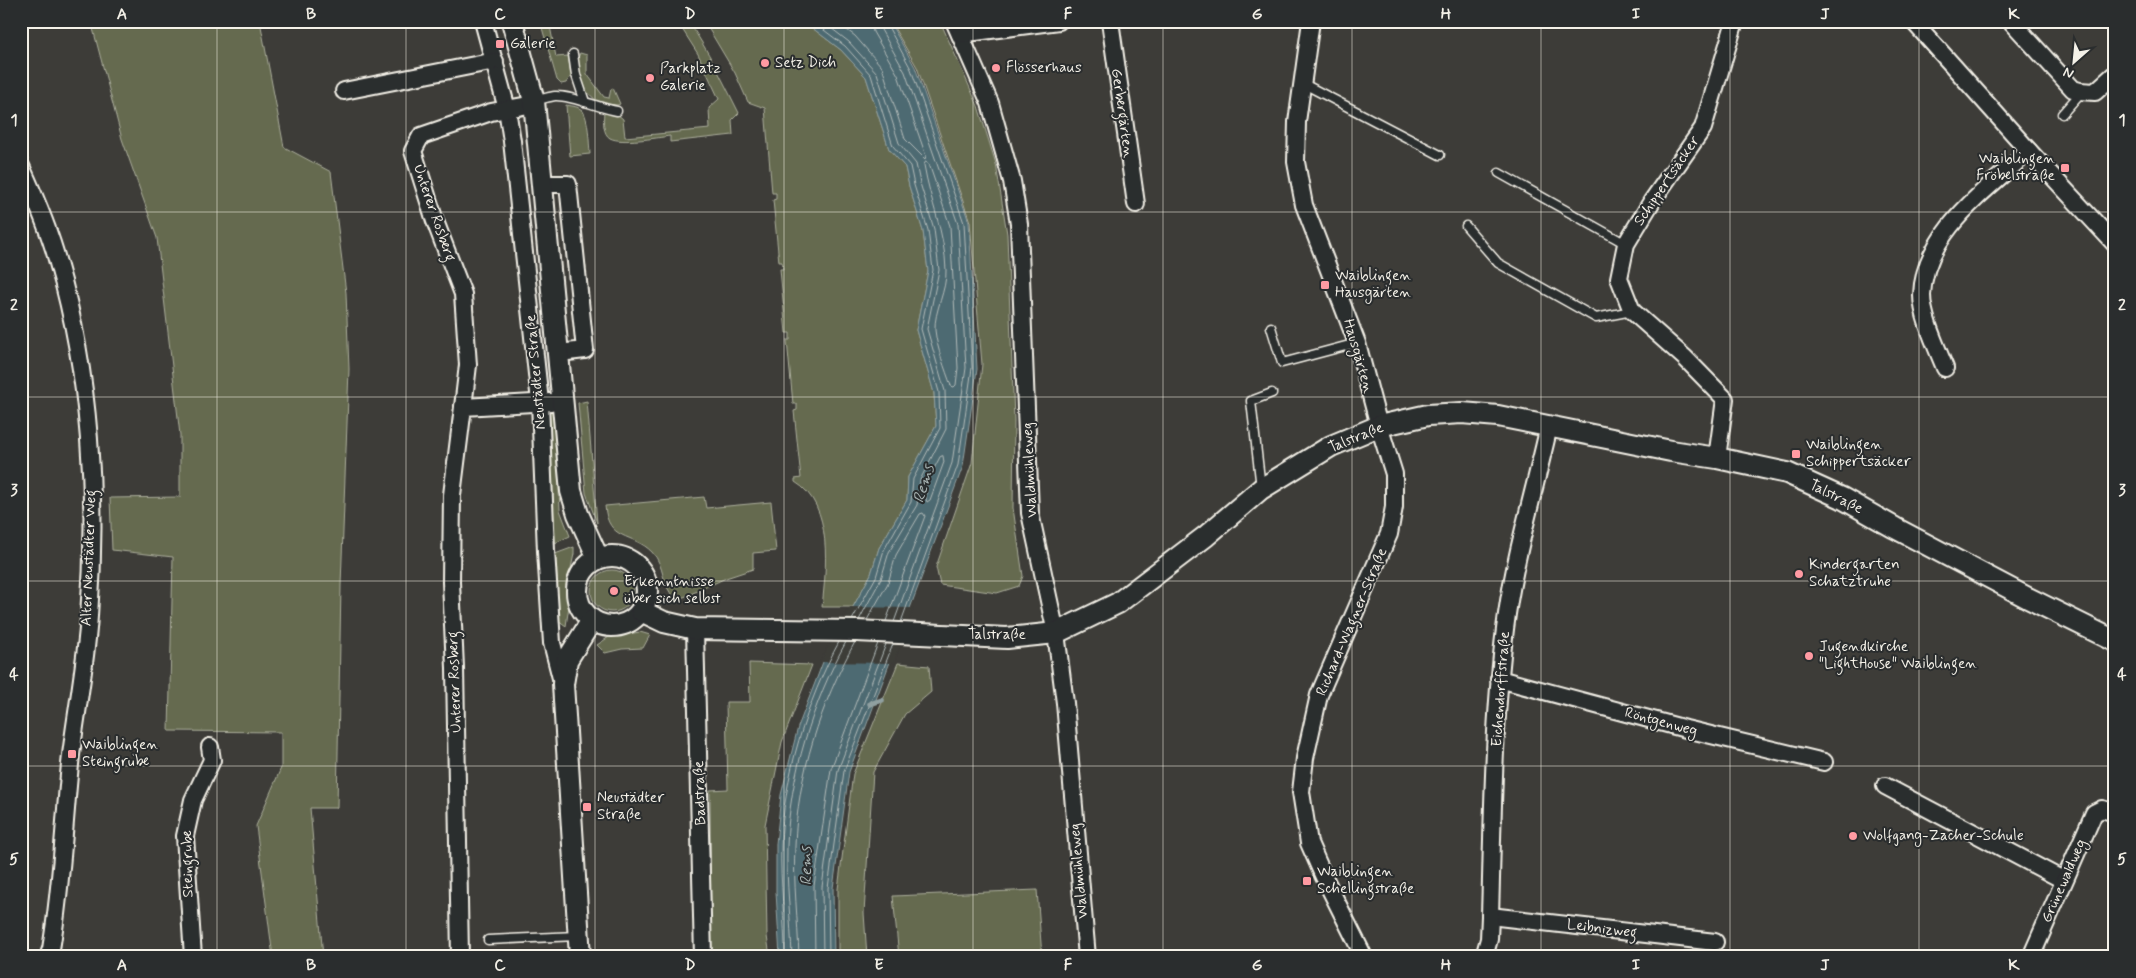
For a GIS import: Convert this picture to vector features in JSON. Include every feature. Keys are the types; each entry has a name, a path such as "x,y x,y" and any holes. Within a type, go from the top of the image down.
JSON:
{"street":[{"name":"Neustädter Straße","path":"483,21 495,60 499,110 533,324 540,402 551,633 563,684 580,957"},
{"name":"Neustädter Straße","path":"512,21 534,102 571,491 578,514 598,558"},
{"path":"957,28 1059,21"},
{"name":"Gerbergärten","path":"1110,21 1136,204"},
{"name":"Hausgärten","path":"1312,21 1297,122 1296,162 1304,205 1357,343 1379,426"},
{"name":"Schippertsäcker","path":"1717,458 1725,399 1685,358 1632,311 1619,278 1626,244 1652,201 1703,128 1735,21"},
{"path":"1913,21 2115,244"},
{"path":"2011,21 2073,89 2095,92 2115,74"},
{"name":"Waldmühleweg","path":"957,28 990,103 1014,190 1020,234 1030,514 1056,633 1065,703 1087,957"},
{"path":"344,91 495,60"},
{"name":"Unterer Rosberg","path":"460,957 455,668 451,582 452,495 468,364 463,294 435,221 413,151 421,136 499,110 534,102"},
{"path":"1945,368 1924,311 1922,295 1928,267 1940,240 1952,222 2029,151"},
{"name":"Alter Neustädter Weg","path":"21,166 48,231 66,292 88,418 92,497 92,561 89,617 72,754 59,899 48,957"},
{"name":"Neustädter Straße","path":"542,184 568,184 582,319 585,350 559,353"},
{"path":"463,407 563,401"},
{"name":"Talstraße","path":"641,611 664,622 695,629 856,631 1007,638 1056,633 1118,602 1206,536 1261,488 1331,446 1379,426 1428,415 1462,413 1498,416 1787,473 1842,498 2028,598 2115,641"},
{"name":"Richard-Wagner-Straße","path":"1364,957 1324,878 1309,843 1301,792 1305,758 1319,695 1389,534 1394,507 1394,474 1379,426"},
{"name":"Eichendorffstraße","path":"1484,957 1489,939 1499,679 1507,613 1520,547 1549,426"},
{"path":"606,556 618,556 629,559 638,566 645,576 648,587 648,598 641,611 636,618 626,624 615,626 603,625 592,620 581,606 577,589 579,578 586,567 598,558 606,556"},
{"name":"Neustädter Straße","path":"563,684 567,660 592,620"},
{"name":"Badstraße","path":"695,629 703,957"},
{"name":"Röntgenweg","path":"1499,679 1686,729 1824,762"},
{"name":"Steingrube","path":"193,957 185,836 193,800 212,760 210,747"},
{"path":"1885,786 2064,880"},
{"name":"Grünewaldweg","path":"2031,957 2094,814 2108,811"},
{"name":"Leibnizweg","path":"1490,916 1715,942"}],"lane":[{"path":"573,54 576,75 585,102"},
{"path":"1304,84 1440,155"},
{"path":"2062,114 2078,96 2080,91"},
{"path":"534,102 557,96 617,111"},
{"path":"1499,173 1626,244"},
{"path":"1466,226 1498,263 1596,318 1632,311"},
{"path":"1272,327 1282,363 1357,343"},
{"path":"1261,488 1251,400 1272,392"},
{"path":"488,940 579,936"}],"green space":[{"path":"91,21 260,21 284,147 331,172 346,293 349,369 341,585 337,808 310,808 323,957 273,957 256,826 281,768 281,732 169,731 173,557 112,550 110,498 180,497 180,435 157,238 122,139"},
{"path":"540,21 549,21 556,57 568,56 571,76 566,83 561,84 557,80"},
{"path":"677,21 688,21 709,54 739,113 732,120 733,135 670,142 670,136 630,141 610,138 605,130 604,113 617,114 623,119 625,137 710,129 709,108 719,99 698,54"},
{"path":"704,21 803,21 841,50 866,77 889,149 905,167 923,231 928,271 916,330 934,393 936,426 908,477 907,500 879,548 871,574 853,607 822,607 825,575 825,539 822,522 808,492 795,482 795,479 801,478 794,411 797,410 797,404 793,404 787,340 790,340 790,333 786,333 780,269 783,269 782,262 779,262 773,200 776,199 776,193 772,193 765,108 748,102 735,73"},
{"path":"890,21 940,21 978,106 996,164 1007,234 1014,420 1013,508 1023,576 1019,586 997,593 940,585 936,567 972,463 982,364 970,222 917,67"},
{"path":"580,53 587,55 587,74 604,97 609,98 613,88 620,104 600,104 585,90 577,60"},
{"path":"566,105 574,106 584,113 590,154 570,156"},
{"path":"587,401 597,523 586,493 578,403"},
{"path":"555,408 560,510 570,536 555,543 548,409"},
{"path":"704,497 706,508 771,502 776,551 753,553 753,569 726,578 684,597 675,598 667,588 656,557 637,541 622,535 611,526 605,506"},
{"path":"574,547 566,592 569,606 566,626 558,620 555,554"},
{"path":"612,570 627,576 633,591 627,606 612,612 597,606 591,591 597,576"},
{"path":"640,632 650,635 643,648 622,649 605,653 597,645 609,637"},
{"path":"749,663 812,665 782,742 765,825 767,936 770,957 711,957 710,790 728,789 726,702 750,702"},
{"path":"898,663 929,666 931,692 905,714 873,772 864,913 867,957 838,957 838,889 853,774"},
{"path":"1037,890 1042,957 899,957 893,896"}],"water":[{"name":"Rems","path":"803,21 889,21 915,67 969,222 977,369 963,466 849,772 833,888 834,957 780,957 776,892 776,844 781,795 798,727 823,662 871,574 879,548 907,500 908,477 936,426 934,393 916,330 928,271 923,231 905,167 889,149 866,77 841,50"}],"pier":[{"path":"850,607 913,608 894,663 820,662"}],"waterway":[{"path":"870,704 882,700"}],"place":[{"name":"Galerie","path":"500,44"},
{"name":"Setz Dich","path":"765,63"},
{"name":"Flösserhaus","path":"996,68"},
{"name":"Parkplatz Galerie","path":"650,78"},
{"name":"Waiblingen Fröbelstraße","path":"2065,168"},
{"name":"Waiblingen Hausgärten","path":"1325,285"},
{"name":"Waiblingen Schippertsäcker","path":"1796,454"},
{"name":"Kindergarten Schatztruhe","path":"1799,574"},
{"name":"Erkenntnisse über sich selbst","path":"614,591"},
{"name":"Jugendkirche \"LightHouse\" Waiblingen","path":"1809,656"},
{"name":"Waiblingen Steingrube","path":"72,754"},
{"name":"Neustädter Straße","path":"587,807"},
{"name":"Wolfgang-Zacher-Schule","path":"1853,836"},
{"name":"Waiblingen Schellingstraße","path":"1307,881"}]}
